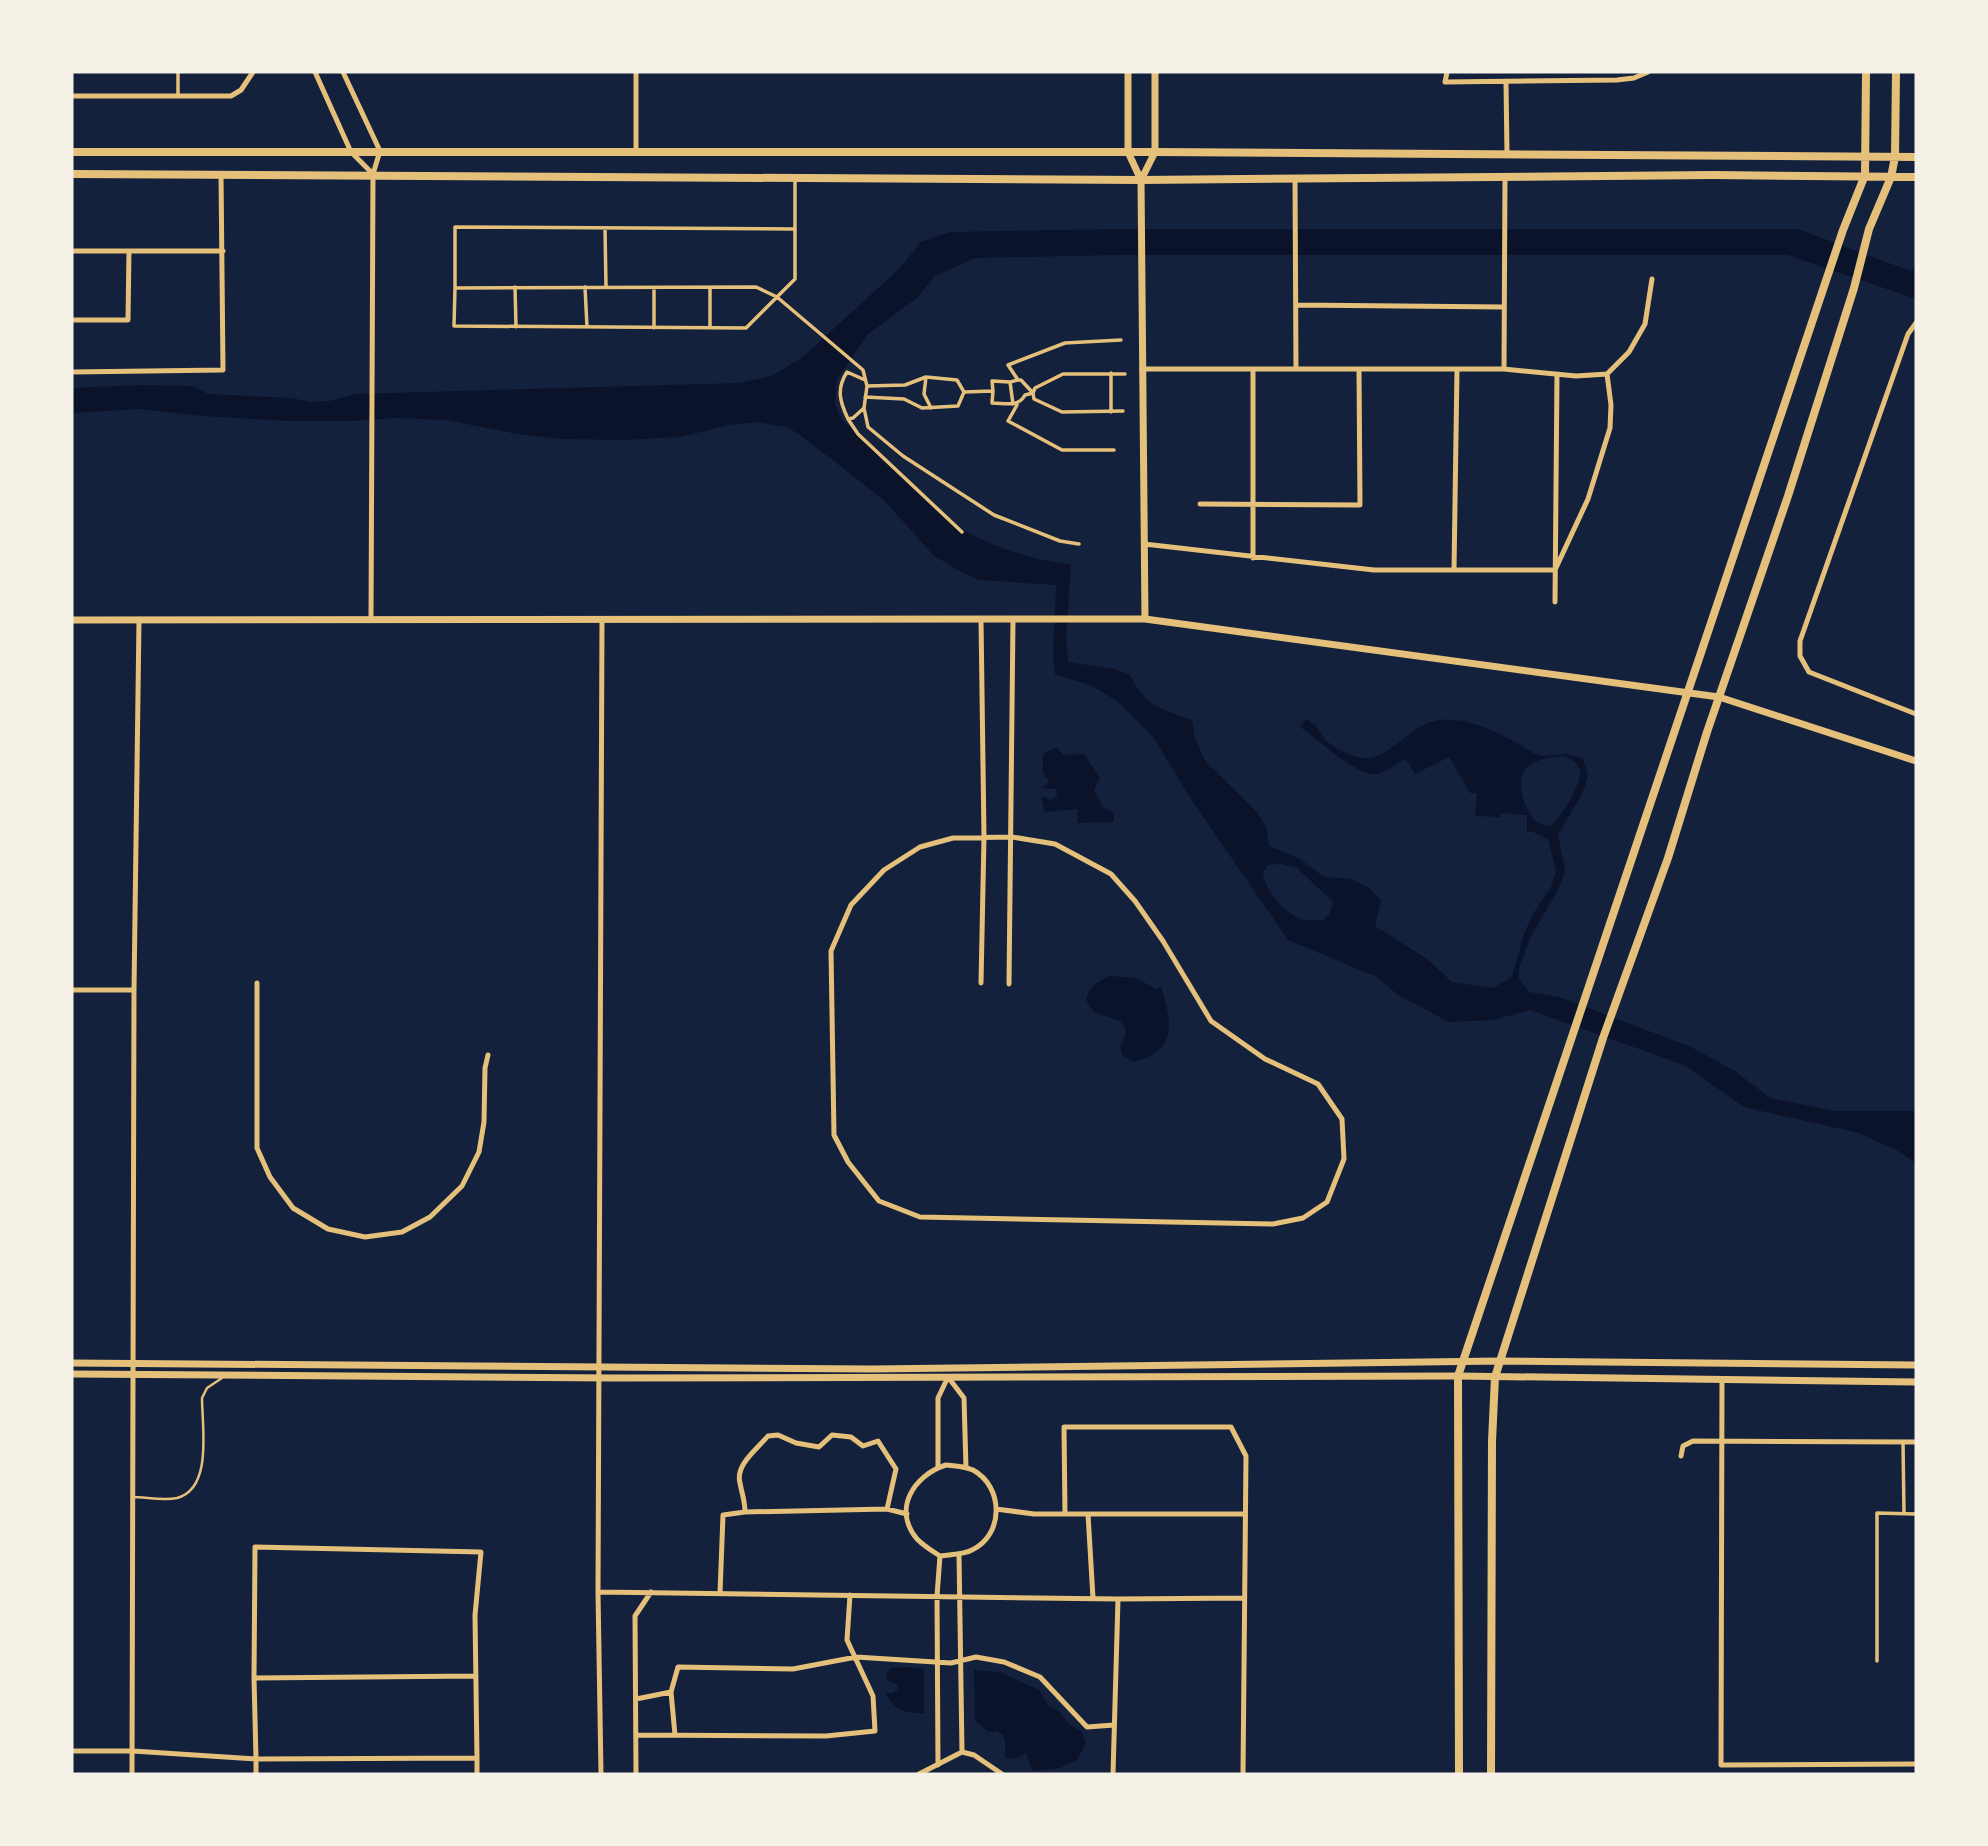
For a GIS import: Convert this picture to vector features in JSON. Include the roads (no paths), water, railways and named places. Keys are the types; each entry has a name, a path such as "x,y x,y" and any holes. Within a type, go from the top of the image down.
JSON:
{"main road":[{"path":"1128,72 1128,152 1141,180 1145,619"},
{"path":"1141,180 1156,152 1155,72"},
{"path":"1459,1774 1458,1376 1843,230 1865,175 1866,72"},
{"path":"1491,1774 1492,1441 1495,1377 1603,1038 1668,858 1719,697 1788,496 1854,288 1869,229 1891,177 1895,157 1896,72"},
{"path":"72,152 1156,152 1916,157"},
{"path":"72,174 1141,180 1504,176 1916,177"},
{"path":"72,620 1145,619 1719,697 1916,761"},
{"path":"72,1363 886,1369 1500,1361 1916,1365"},
{"path":"72,1374 599,1378 1458,1376 1916,1382"}],"street":[{"path":"178,72 178,96"},
{"path":"72,96 230,96 241,90 253,72"},
{"path":"315,72 351,152 373,174"},
{"path":"343,72 380,151 373,174 371,620"},
{"path":"636,72 636,151"},
{"path":"1447,72 1445,82 1617,80 1633,78 1647,72"},
{"path":"1506,82 1507,154"},
{"path":"72,372 223,370 221,174"},
{"path":"1504,176 1504,369"},
{"path":"795,177 795,229 795,279 746,328 454,326 455,227 795,229"},
{"path":"1295,178 1296,369"},
{"path":"605,228 606,287"},
{"path":"72,251 223,251"},
{"path":"72,320 128,320 129,251"},
{"path":"1142,369 1504,369 1576,376 1606,374 1629,352 1645,324 1652,279"},
{"path":"586,287 587,327"},
{"path":"654,287 654,328"},
{"path":"710,287 710,328"},
{"path":"455,288 756,287 776,297 863,370 867,383 864,408 868,427 903,456 994,515 1060,541 1079,544"},
{"path":"515,288 516,327"},
{"path":"1296,305 1504,307"},
{"path":"1916,323 1908,334 1800,641 1800,656 1808,672 1916,714"},
{"path":"1121,340 1065,343 1008,365 1018,380 1033,393 1034,399 1062,412 1123,411"},
{"path":"1252,369 1253,558"},
{"path":"1200,504 1360,505 1359,369"},
{"path":"1454,570 1457,369"},
{"path":"962,532 858,434 842,406 839,391 846,372 867,383 905,385 926,377 957,380 964,392"},
{"path":"1111,373 1111,412"},
{"path":"1033,393 1035,388 1063,374 1125,374"},
{"path":"1555,601 1557,374"},
{"path":"1555,570 1588,499 1610,428 1611,405 1606,374"},
{"path":"926,377 924,394 931,408"},
{"path":"1018,380 992,381 992,403 1015,404 1021,402 1025,395 1033,393"},
{"path":"1010,382 1015,404 1008,421 1062,450 1114,450"},
{"path":"964,392 993,391"},
{"path":"865,397 904,399 922,408 931,408 958,406 964,392"},
{"path":"848,419 864,408"},
{"path":"1144,544 1374,570 1555,570"},
{"path":"981,619 984,837 981,984"},
{"path":"1009,984 1013,619"},
{"path":"132,1774 134,990 139,620"},
{"path":"601,1774 598,1591 602,620"},
{"path":"1012,837 1055,844 1111,874 1135,901 1163,941 1211,1021 1265,1059 1318,1084 1342,1119 1345,1158 1327,1202 1303,1218 1273,1224 920,1217 879,1201 848,1162 834,1135 831,951 851,905 884,870 920,847 953,838 1012,837"},
{"path":"257,984 257,1148 270,1177 293,1208 328,1230 365,1237 402,1232 430,1217 462,1186 479,1152 484,1122 485,1068 488,1055"},
{"path":"72,990 134,990"},
{"path":"938,1468 938,1398 948,1377 964,1398 966,1468"},
{"path":"1722,1380 1721,1765 1916,1764"},
{"path":"1065,1514 1063,1427 1231,1427 1246,1456 1243,1774"},
{"path":"745,1512 745,1496 739,1481 739,1468 768,1436 778,1435 796,1443 819,1447 832,1435 852,1437 863,1446 878,1441 896,1469 887,1509"},
{"path":"1681,1456 1683,1446 1693,1441 1916,1442"},
{"path":"1903,1442 1904,1514"},
{"path":"946,1465 966,1468 984,1479 992,1490 996,1509 992,1531 984,1542 972,1550 940,1556 915,1537 907,1514 908,1501 921,1477 946,1465"},
{"path":"720,1593 723,1515 745,1512 887,1509 907,1514"},
{"path":"996,1509 1034,1514 1245,1514"},
{"path":"1088,1514 1093,1598"},
{"path":"1877,1661 1877,1514 1916,1514"},
{"path":"256,1774 255,1547 481,1552 475,1615 477,1774"},
{"path":"959,1554 962,1752"},
{"path":"938,1765 937,1596 940,1556"},
{"path":"598,1591 1118,1599 1244,1598"},
{"path":"636,1774 635,1616 651,1592"},
{"path":"636,1734 826,1736 875,1731 873,1696 847,1640 850,1595"},
{"path":"1113,1774 1118,1599"},
{"path":"675,1735 671,1692 678,1667 793,1669 856,1657 951,1663 976,1657 1004,1662 1040,1677 1087,1727 1115,1726"},
{"path":"254,1678 476,1676"},
{"path":"636,1699 671,1692"},
{"path":"72,1751 132,1751 256,1759 477,1758"},
{"path":"919,1774 962,1752 974,1755 1002,1774"}],"lane":[{"path":"132,1497 177,1497 198,1483 202,1471 202,1398 215,1381 228,1375"}],"water":[{"path":"1117,229 1798,229 1910,271 1916,267 1916,296 1913,298 1788,255 1117,255 975,258 935,276 917,298 867,335 837,380 835,404 842,420 960,528 1014,552 1071,564 1066,638 1068,662 1115,669 1130,675 1148,700 1192,720 1195,738 1205,761 1257,812 1266,827 1269,846 1300,859 1324,877 1352,879 1369,888 1381,900 1375,926 1427,959 1452,982 1493,988 1512,977 1524,934 1533,914 1551,887 1556,872 1548,839 1527,832 1527,815 1501,813 1500,817 1475,816 1477,793 1470,793 1449,757 1415,774 1406,759 1380,773 1368,773 1348,763 1300,727 1306,719 1335,747 1353,756 1367,758 1385,752 1428,723 1455,720 1484,727 1535,754 1565,754 1583,758 1588,776 1583,792 1558,835 1565,870 1559,888 1530,938 1519,969 1519,979 1529,992 1559,997 1691,1047 1735,1071 1770,1098 1836,1111 1916,1111 1916,1163 1898,1151 1859,1133 1744,1107 1684,1065 1530,1010 1493,1020 1449,1022 1398,995 1377,977 1288,940 1193,802 1153,737 1117,701 1090,685 1055,674 1053,655 1056,585 979,580 961,572 933,555 884,500 787,427 758,422 729,425 681,437 559,439 446,420 395,418 287,421 140,409 72,413 72,388 193,386 208,394 291,398 311,402 329,401 356,394 738,383 772,376 804,356 900,268 921,242 950,232","holes":["1564,756 1579,768 1578,784 1559,817 1550,826 1539,823 1526,807 1521,785 1524,772 1536,761","1281,864 1297,868 1333,902 1330,913 1323,920 1298,918 1284,908 1273,895 1263,873 1268,865"]},
{"path":"1056,747 1063,755 1084,754 1100,778 1094,790 1103,807 1114,813 1114,822 1077,823 1078,809 1045,812 1041,797 1050,801 1057,795 1056,789 1043,788 1049,781 1043,773 1043,754"},
{"path":"1110,976 1135,978 1157,989 1161,986 1168,1012 1168,1033 1165,1042 1148,1057 1134,1062 1123,1056 1120,1047 1126,1034 1125,1027 1120,1021 1094,1012 1086,1000 1095,985"},
{"path":"891,1668 924,1669 924,1713 901,1710 886,1693 893,1693 898,1689 897,1684 887,1681 887,1673"},
{"path":"974,1670 1000,1672 1039,1690 1049,1706 1059,1711 1069,1724 1082,1732 1086,1743 1077,1760 1060,1768 1032,1771 1026,1753 1015,1759 1005,1757 1003,1735 997,1731 988,1732 975,1720"}]}
